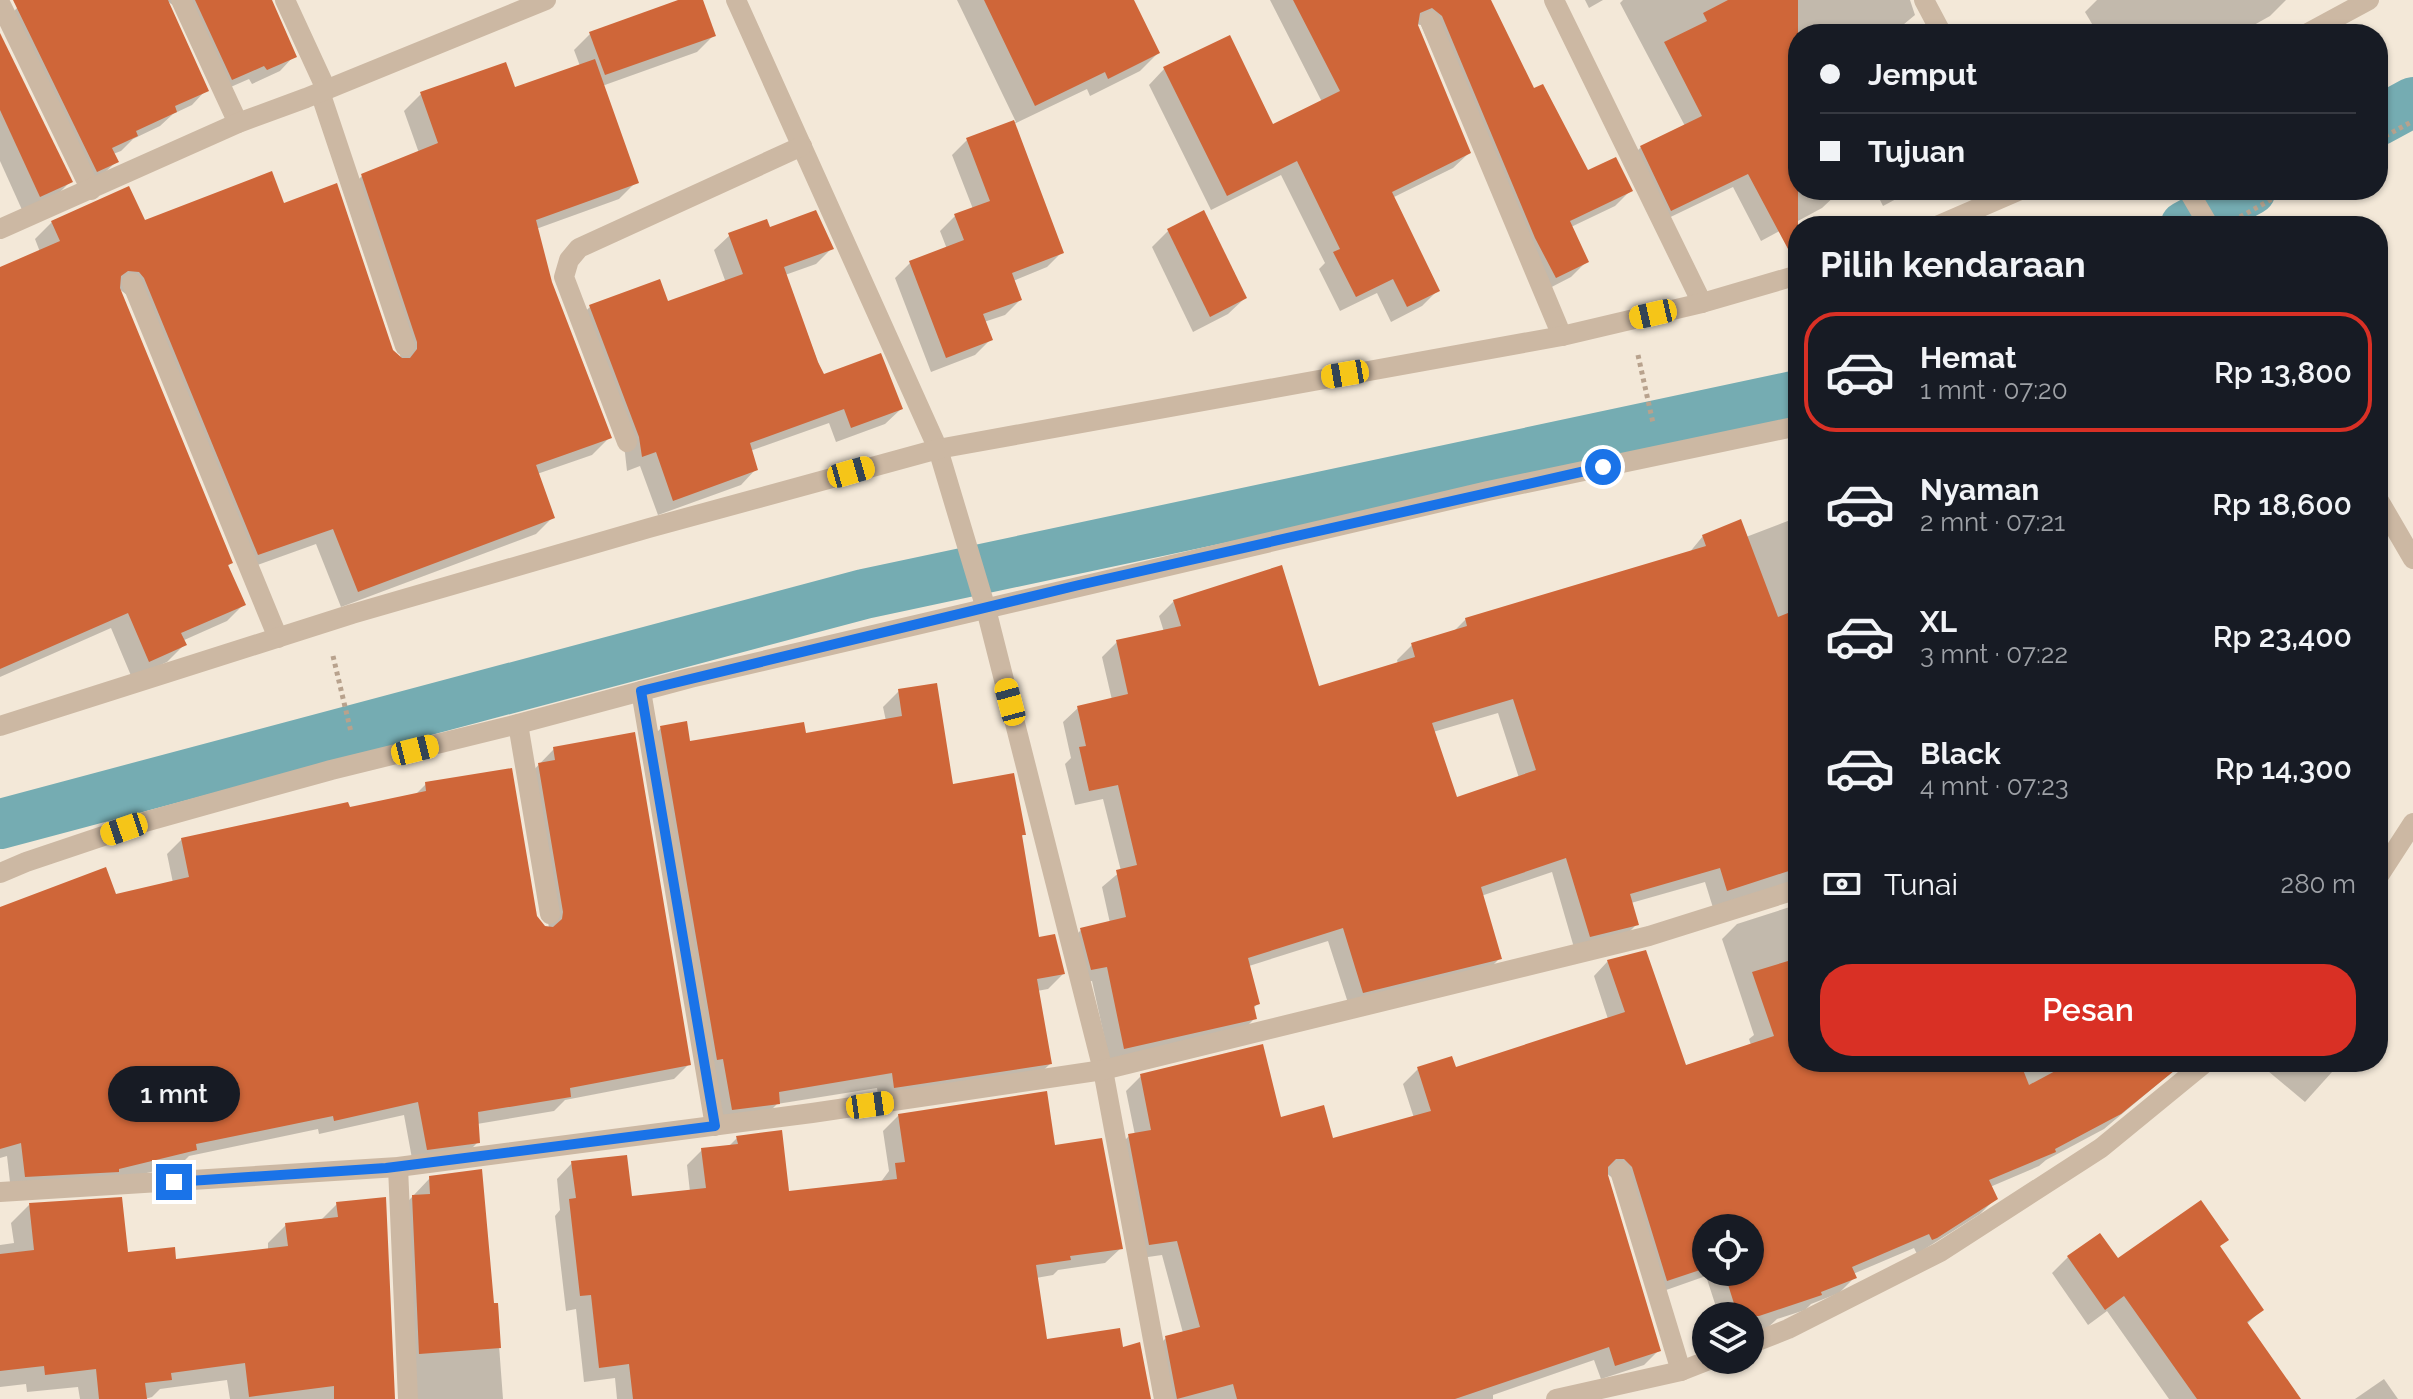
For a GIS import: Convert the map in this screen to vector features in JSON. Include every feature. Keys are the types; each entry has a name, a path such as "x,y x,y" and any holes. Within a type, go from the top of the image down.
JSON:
{"street":[{"path":"181,0 238,123"},
{"path":"285,0 323,91 405,346"},
{"path":"0,229 238,123 546,0"},
{"path":"736,0 938,449 950,483 984,602 1103,1070 1164,1399"},
{"path":"1554,0 1702,303"},
{"path":"1924,0 1935,24"},
{"path":"2325,24 2369,0"},
{"path":"0,3 91,190"},
{"path":"1430,21 1562,336"},
{"path":"627,442 564,277 569,260 579,248 802,146"},
{"path":"1960,216 1997,200"},
{"path":"0,726 278,638 649,528 938,449 1562,336 1702,303 1788,278"},
{"path":"132,283 278,638"},
{"path":"0,873 148,821 331,770 984,602 1079,585 1488,491 1788,428"},
{"path":"2388,516 2413,559"},
{"path":"641,691 715,1126"},
{"path":"518,724 550,914"},
{"path":"2388,862 2413,823"},
{"path":"0,1192 398,1167 715,1126 1103,1070 1649,936 1788,892"},
{"path":"1764,1338 1940,1252 2101,1148 2194,1072"},
{"path":"398,1167 408,1399"},
{"path":"1620,1171 1681,1371"},
{"path":"1556,1399 1692,1367"}],"path":[{"path":"2388,135 2413,121"},
{"path":"2241,216 2270,200"},
{"path":"1637,352 1654,427"},
{"path":"335,663 355,746"}],"building":[{"path":"13,0 168,0 209,91 175,106 177,112 136,131 138,136 112,148 119,162 97,172"},
{"path":"195,0 272,0 297,57 267,70 264,66 232,80"},
{"path":"678,0 703,0 716,36 605,75 589,32"},
{"path":"984,0 1134,0 1160,53 1108,79 1105,72 1035,106"},
{"path":"1293,0 1491,0 1534,88 1543,84 1588,170 1616,157 1633,191 1570,221 1589,262 1556,278 1535,238 1442,16 1432,8 1420,13 1418,25 1471,153 1392,192 1440,291 1407,307 1393,279 1356,297 1333,252 1340,249 1297,161 1227,196 1163,67 1230,35 1273,124 1340,91"},
{"path":"1728,0 1798,0 1798,24 1788,24 1788,200 1798,200 1798,216 1788,216 1788,249 1748,174 1671,211 1640,146 1702,116 1664,42 1707,21 1703,13"},
{"path":"0,33 73,182 40,197 0,110"},
{"path":"595,59 639,183 536,220 552,282 612,438 536,465 555,518 358,592 333,529 258,555 144,278 139,272 128,271 121,276 120,288 233,563 228,565 246,605 181,633 187,645 149,662 128,613 0,669 0,267 60,241 51,221 129,186 145,220 272,171 284,203 337,183 393,350 402,358 410,358 417,349 417,342 361,174 438,143 420,92 506,62 515,87"},
{"path":"1014,120 1064,253 1012,273 1022,300 983,314 993,340 946,358 909,261 964,240 954,214 990,201 966,138"},
{"path":"816,210 834,249 784,267 818,362 824,374 881,353 903,409 851,428 844,409 750,443 758,470 673,501 656,452 642,457 639,437 589,305 660,279 668,301 743,274 728,233 767,219 770,227"},
{"path":"1204,210 1247,298 1210,317 1167,229"},
{"path":"1741,519 1778,617 1788,613 1788,871 1727,891 1720,868 1630,894 1639,925 1590,937 1566,858 1481,887 1502,959 1363,993 1343,928 1248,958 1260,1004 1254,1006 1257,1019 1124,1049 1107,967 1091,970 1080,928 1126,917 1116,870 1137,865 1118,785 1089,791 1079,747 1086,746 1077,706 1128,694 1116,640 1181,626 1173,600 1282,565 1319,686 1415,657 1411,643 1467,626 1465,618 1706,546 1702,535","holes":["1513,699 1536,770 1457,797 1432,723"]},
{"path":"937,683 953,784 1014,773 1026,835 1022,835 1039,937 1055,934 1065,974 1037,979 1052,1064 894,1088 892,1073 779,1092 780,1104 732,1110 723,1059 717,1060 660,726 687,721 690,741 804,722 806,733 902,716 898,689"},
{"path":"635,732 691,1065 570,1088 571,1097 478,1112 480,1143 427,1150 418,1102 334,1121 333,1116 196,1144 197,1150 119,1169 119,1172 25,1177 21,1143 0,1149 0,907 106,867 116,894 189,877 181,838 348,802 350,807 426,791 425,782 512,768 537,916 545,926 553,927 562,919 563,912 538,763 555,760 553,747"},
{"path":"1646,950 1686,1065 1774,1036 1752,972 1788,961 1788,1072 2024,1072 2029,1085 2053,1072 2173,1072 2121,1114 2055,1149 2056,1152 1989,1180 1998,1199 1937,1238 1932,1240 1929,1234 1852,1267 1857,1278 1821,1292 1822,1295 1764,1314 1764,1302 1734,1302 1728,1286 1764,1286 1764,1214 1692,1214 1692,1273 1667,1281 1632,1167 1624,1159 1616,1159 1608,1167 1608,1175 1661,1351 1615,1366 1609,1347 1455,1399 1237,1399 1233,1384 1177,1399 1165,1336 1200,1327 1177,1241 1149,1245 1128,1134 1151,1130 1140,1074 1263,1044 1281,1117 1324,1105 1333,1138 1431,1111 1417,1067 1452,1056 1456,1067 1625,1012 1607,960"},
{"path":"1047,1091 1055,1145 1102,1138 1123,1249 1070,1256 1071,1260 1036,1265 1047,1339 1120,1328 1123,1347 1140,1342 1151,1399 633,1399 629,1364 599,1368 591,1295 580,1296 569,1199 576,1198 571,1161 627,1155 632,1196 706,1188 701,1148 738,1144 736,1136 782,1130 789,1191 897,1179 895,1163 905,1162 898,1114"},
{"path":"482,1169 501,1348 419,1354 412,1195 430,1194 429,1176"},
{"path":"122,1197 128,1252 175,1247 176,1259 288,1246 285,1223 338,1217 336,1202 386,1197 395,1399 334,1399 334,1386 249,1397 245,1363 171,1373 172,1380 145,1383 147,1399 99,1399 96,1369 45,1375 44,1366 0,1371 0,1254 34,1250 29,1203"},
{"path":"2201,1200 2229,1240 2220,1246 2264,1310 2247,1322 2301,1399 2197,1399 2124,1296 2105,1310 2067,1256 2100,1233 2118,1258"}],"waterway":[{"path":"2388,116 2413,102"},
{"path":"2203,216 2233,200"},
{"path":"0,824 864,594 1788,397"}],"route":[{"path":"174,1182 386,1168 715,1126 641,691 1079,585 1603,467"}]}
